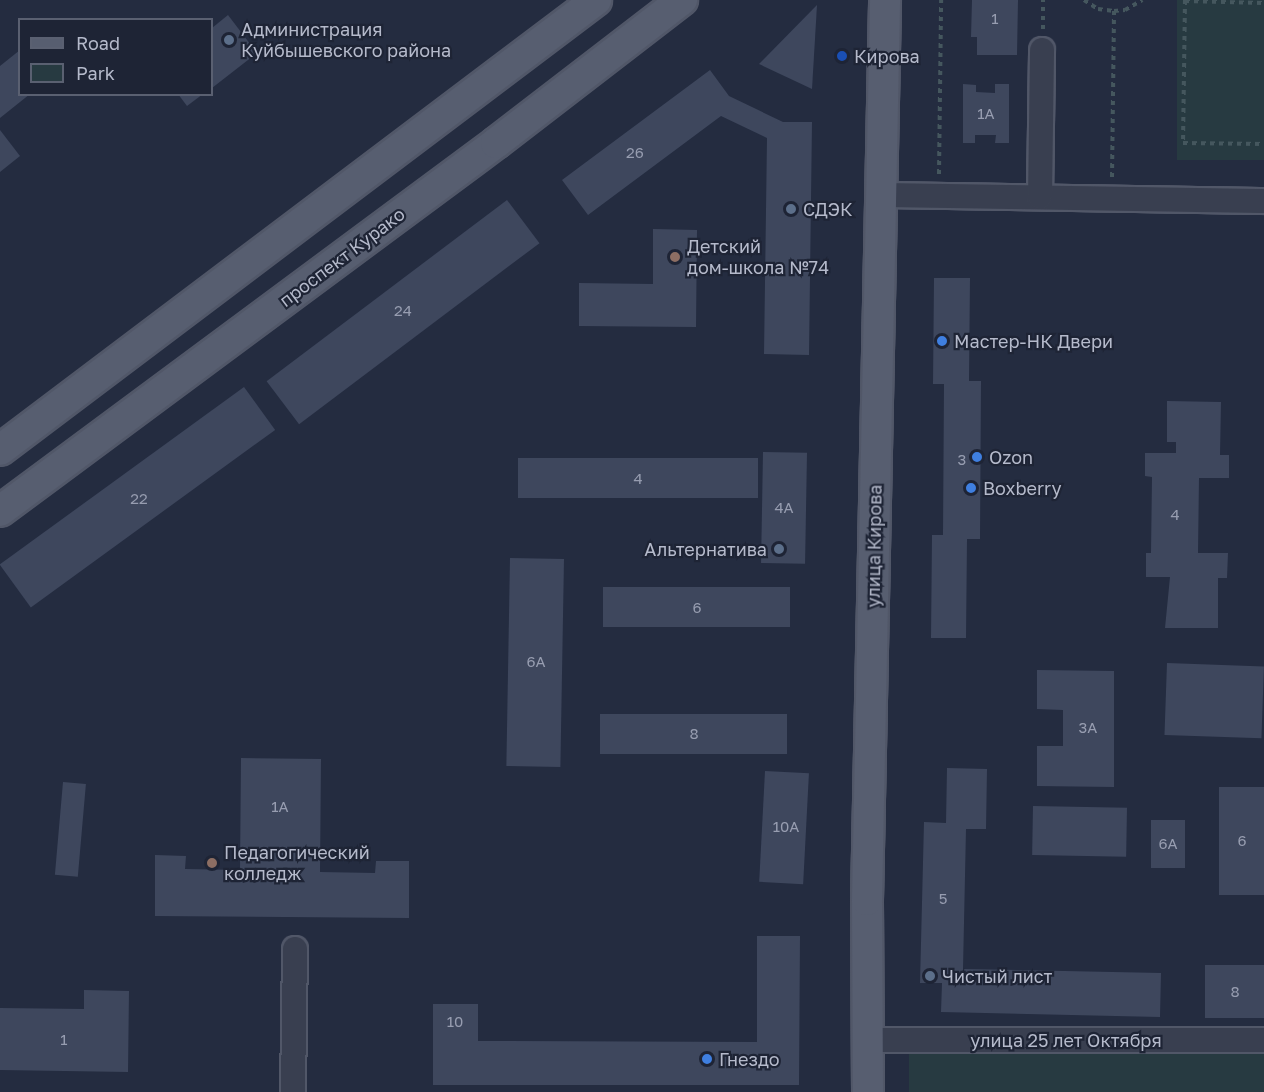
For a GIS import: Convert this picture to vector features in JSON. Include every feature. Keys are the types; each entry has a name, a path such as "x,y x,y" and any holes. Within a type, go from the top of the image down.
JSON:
{"main road":[{"path":"0,450 596,0"},
{"name":"проспект Курако","path":"0,512 496,142 682,0"},
{"name":"улица Кирова","path":"868,1092 868,888 885,0"}],"street":[{"path":"1040,197 1042,50"},
{"path":"881,195 1264,201"},
{"path":"294,1092 295,949"},
{"name":"улица 25 лет Октября","path":"867,1040 1264,1040"}],"path":[{"path":"939,196 941,0"},
{"path":"1042,50 1043,0"},
{"path":"1084,0 1098,9 1114,11 1125,10 1142,0"},
{"path":"1264,3 1185,1 1183,143 1264,144"},
{"path":"1111,198 1114,11"}],"green space":[{"path":"1177,0 1264,0 1264,160 1177,160"},
{"path":"909,1054 1264,1054 1264,1092 909,1092"}],"building":[{"path":"972,0 1018,0 1017,55 977,55 977,37 971,37"},
{"path":"817,5 812,89 759,64"},
{"name":"Администрация Куйбышевского района","path":"228,15 257,53 213,87 213,27"},
{"path":"18,52 18,96 28,96 0,118 0,66"},
{"path":"710,70 729,96 783,122 812,122 809,355 764,354 767,138 721,116 588,215 562,180"},
{"path":"963,84 976,85 976,92 995,93 995,84 1009,84 1009,143 995,143 996,135 975,135 975,143 963,143"},
{"name":"Администрация Куйбышевского района","path":"180,96 200,96 187,106"},
{"path":"0,130 20,156 0,172"},
{"path":"507,200 539,243 299,424 267,381"},
{"name":"Детский дом-школа №74","path":"653,229 697,230 696,327 579,326 579,283 653,284"},
{"path":"934,278 970,278 969,381 981,381 980,539 967,539 966,638 931,638 932,535 943,535 944,384 933,384"},
{"path":"244,387 275,430 31,607 0,564"},
{"path":"1167,401 1221,402 1220,455 1229,455 1229,478 1199,478 1198,553 1228,553 1227,578 1218,578 1218,628 1165,628 1170,577 1146,577 1146,553 1151,553 1152,477 1145,476 1145,453 1176,453 1176,442 1167,442"},
{"path":"763,452 807,453 805,564 761,563"},
{"path":"518,458 758,458 758,498 518,498"},
{"path":"510,558 564,559 560,767 506,766"},
{"path":"603,587 790,587 790,627 603,627"},
{"path":"1167,663 1264,666 1261,738 1164,735"},
{"path":"1037,670 1114,671 1114,787 1037,786 1037,746 1063,746 1063,710 1037,709"},
{"path":"600,714 787,714 787,754 600,754"},
{"path":"241,758 321,759 320,872 375,873 376,861 409,861 409,918 155,916 155,855 186,856 185,869 240,870"},
{"path":"947,768 987,769 986,829 966,829 963,969 1161,973 1160,1017 941,1012 942,983 920,983 924,822 946,823"},
{"path":"765,771 809,773 803,884 759,882"},
{"path":"63,782 86,784 78,877 55,875"},
{"path":"1219,787 1264,787 1264,895 1219,895"},
{"path":"1033,806 1127,808 1126,857 1032,855"},
{"path":"1151,820 1185,820 1185,868 1151,868"},
{"path":"757,936 800,936 799,1085 433,1085 433,1004 478,1004 478,1041 757,1042"},
{"path":"1205,965 1264,965 1264,1018 1205,1018"},
{"path":"84,990 129,991 128,1072 0,1070 0,1008 84,1009"}],"place":[{"name":"Администрация Куйбышевского района","path":"229,40"},
{"name":"Кирова","path":"842,56"},
{"name":"СДЭК","path":"791,209"},
{"name":"Детский дом-школа №74","path":"675,257"},
{"name":"Мастер-НК Двери","path":"942,341"},
{"name":"Ozon","path":"977,457"},
{"name":"Boxberry","path":"971,488"},
{"name":"Альтернатива","path":"779,549"},
{"name":"Педагогический колледж","path":"212,863"},
{"name":"Чистый лист","path":"930,976"},
{"name":"Гнездо","path":"707,1059"}]}
